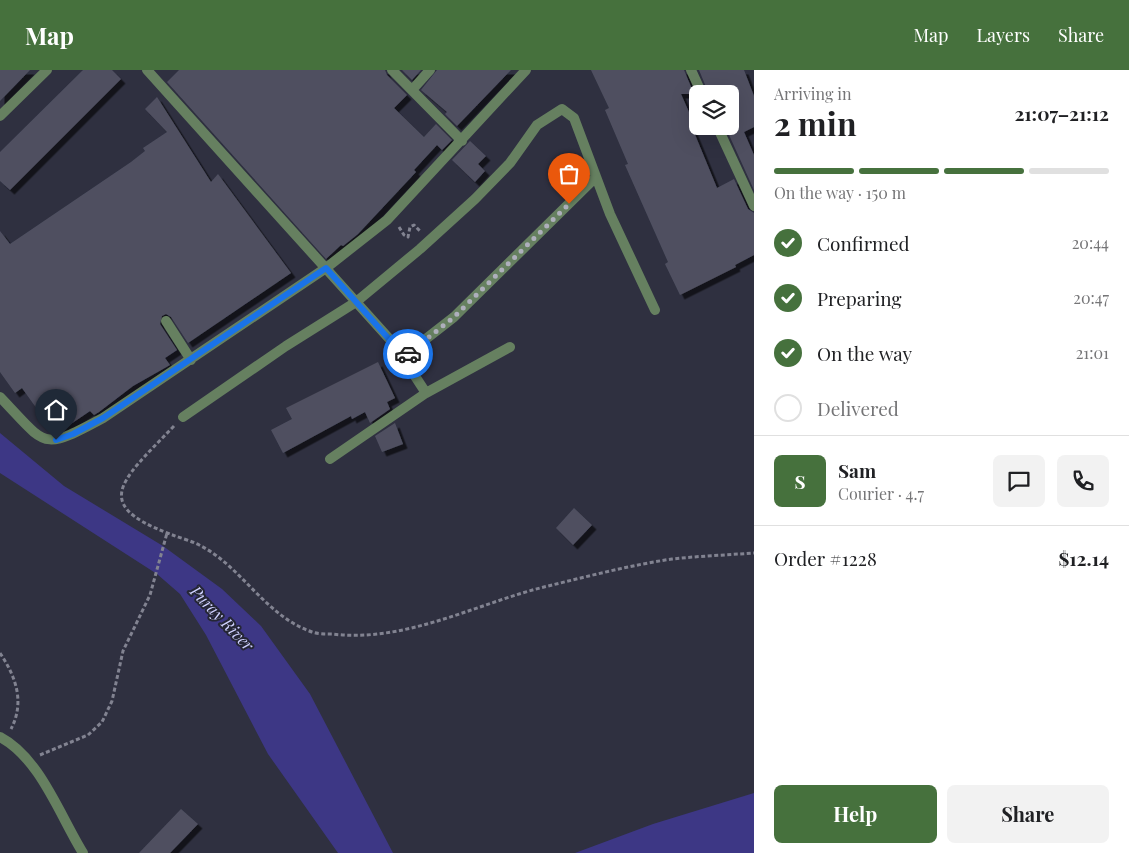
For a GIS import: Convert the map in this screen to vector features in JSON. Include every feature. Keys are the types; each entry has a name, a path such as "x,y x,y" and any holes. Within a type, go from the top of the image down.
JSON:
{"street":[{"path":"0,116 47,70"},
{"path":"147,70 404,356 426,393"},
{"path":"392,70 462,141"},
{"path":"412,90 430,70"},
{"path":"0,397 39,438 48,441 73,434 103,418 326,268 392,215 526,70"},
{"path":"691,70 698,85"},
{"path":"183,417 286,346 356,302 428,242 510,163 537,125 562,109 574,118 610,214 655,310"},
{"path":"721,135 754,206"},
{"path":"404,356 454,317 596,177"},
{"path":"166,321 191,360"},
{"path":"330,459 426,393 510,347"},
{"path":"3,738 28,760 46,787 83,853"}],"path":[{"path":"392,215 404,235 408,237 410,227 414,226 428,242"},
{"path":"183,417 135,466 123,482 120,496 125,509 141,521 209,549 274,611 313,632 354,637 393,632 547,586 672,560 754,553"},
{"path":"28,760 88,735 102,722 112,701 123,650 150,595 167,533"},
{"path":"0,653 18,688 19,706 14,724 3,738"}],"water":[{"name":"Puray River","path":"0,433 64,486 163,546 222,589 261,626 310,694 393,853 338,853 268,754 206,635 180,594 157,574 0,473"},
{"path":"754,793 754,853 575,853 653,824"}],"building":[{"path":"0,70 30,70 0,101"},
{"path":"83,70 112,70 121,79 10,190 0,181 0,152"},
{"path":"179,70 385,70 387,75 407,95 394,108 424,137 436,124 452,140 442,150 437,145 414,170 416,172 358,234 343,246 341,245 326,259 167,82"},
{"path":"402,70 421,70 412,80"},
{"path":"437,70 511,70 457,126 445,114 447,112 421,90"},
{"path":"591,70 684,70 690,85 689,94 681,94 689,112 689,135 695,135 717,188 734,179 748,209 754,213 754,255 735,265 736,267 680,295 665,264 668,262 625,165 628,164 605,110 609,108"},
{"path":"699,70 744,70 754,96 754,127 744,132 754,155 754,190 729,135 739,135 739,85 705,85"},
{"path":"157,97 211,182 218,174 291,273 188,343 171,317 166,314 162,316 160,324 177,350 165,358 170,365 133,386 99,412 94,415 90,411 62,430 47,412 42,416 22,388 15,393 0,372 0,231 10,244 145,151 143,148 167,132 145,109"},
{"path":"470,141 486,156 478,164 485,171 475,182 452,160"},
{"path":"378,362 395,398 387,402 390,409 370,423 365,412 352,419 351,416 283,453 271,430 292,419 286,408"},
{"path":"395,423 403,444 382,452 375,436"},
{"path":"574,508 592,525 573,545 556,528"},
{"path":"181,809 198,824 170,853 139,853"}],"way so far":[{"path":"408,354 454,317 569,204"}],"route":[{"path":"56,440 73,434 103,418 124,402 191,360 326,268 404,356 408,354"}]}
